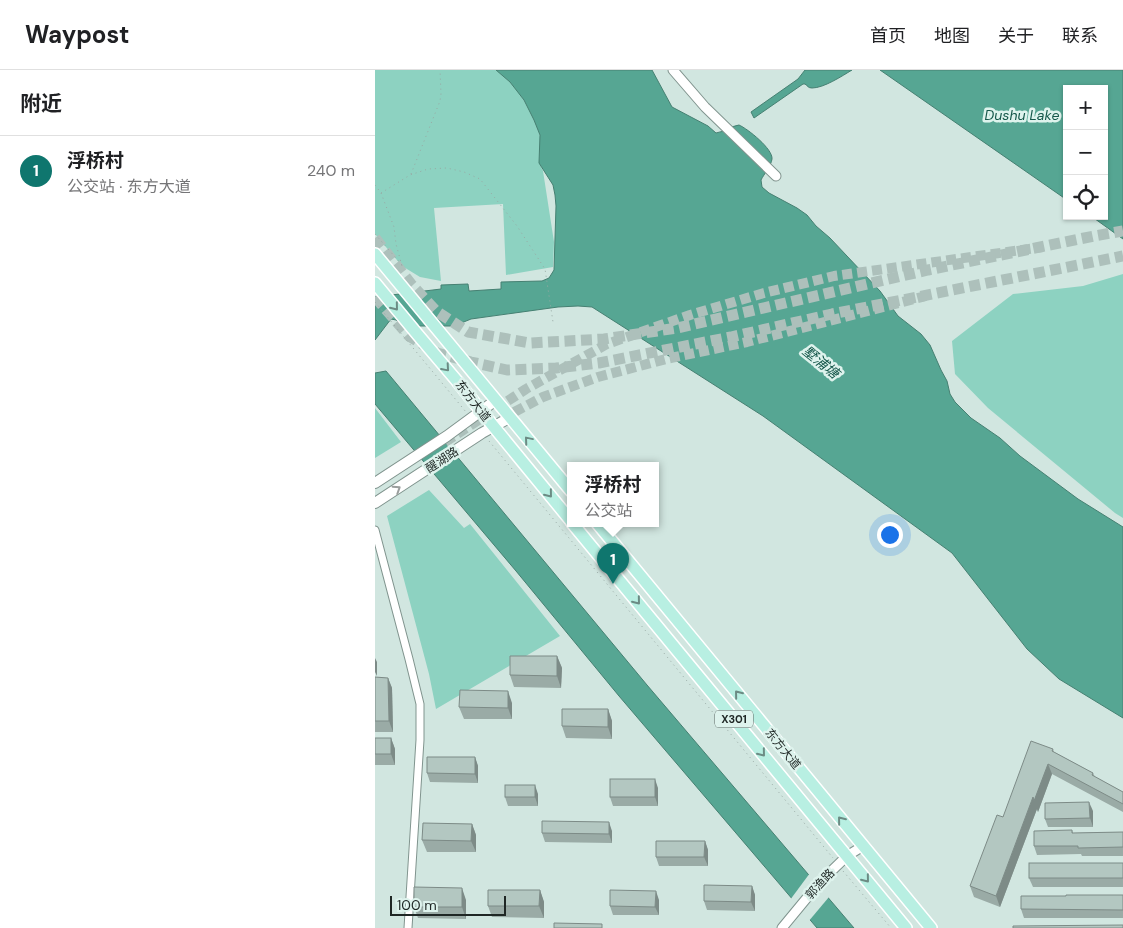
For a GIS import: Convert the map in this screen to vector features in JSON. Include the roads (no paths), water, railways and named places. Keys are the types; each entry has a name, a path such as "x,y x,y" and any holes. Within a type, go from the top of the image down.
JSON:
{"main road":[{"name":"东方大道","path":"375,254 567,486"},
{"name":"东方大道","path":"375,283 567,517"},
{"name":"醒湖路","path":"375,483 447,436 496,400"},
{"name":"醒湖路","path":"375,503 482,433 509,418"},
{"name":"东方大道","path":"575,527 907,928"},
{"name":"东方大道","path":"600,527 931,928"}],"street":[{"path":"673,70 705,107 775,175"},
{"path":"375,530 420,704 420,740 408,928"},
{"name":"郭渔路","path":"782,928 820,882 847,856 863,846"}],"water":[{"name":"墅浦塘","path":"496,70 652,70 672,107 708,126 716,133 739,125 754,135 769,150 772,159 761,180 762,187 807,215 880,291 898,316 921,334 930,345 955,402 971,418 1000,438 1020,456 1078,499 1123,527 1123,718 1059,679 1027,649 952,553 763,416 592,307 558,307 471,319 454,326 405,326 391,319 375,340 375,297 441,289 441,285 468,284 469,291 501,289 501,282 542,281 549,278 554,270 555,195 553,185 539,163 540,135 524,100 510,82"},
{"path":"805,70 852,70 822,86 811,88 803,84 754,118 751,112 798,79"},
{"name":"Dushu Lake","path":"880,70 1123,70 1123,239 1097,220 1108,220 1108,85 1063,85 1063,197"},
{"path":"386,371 647,685 854,928 817,928 619,696 375,404 375,373"}],"tunnel":[{"path":"375,238 411,284 436,311 468,332 530,343 604,339 677,328 928,270 1123,231"},
{"path":"445,442 526,389 607,344 690,315 764,293 834,276 1043,247"},
{"path":"375,297 409,336 437,353 507,370 556,368 599,363 731,337 832,314 1123,256"},
{"path":"501,419 543,397 598,377 666,359 747,342 926,296"}],"place":[{"name":"浮桥村","path":"613,584"}]}
